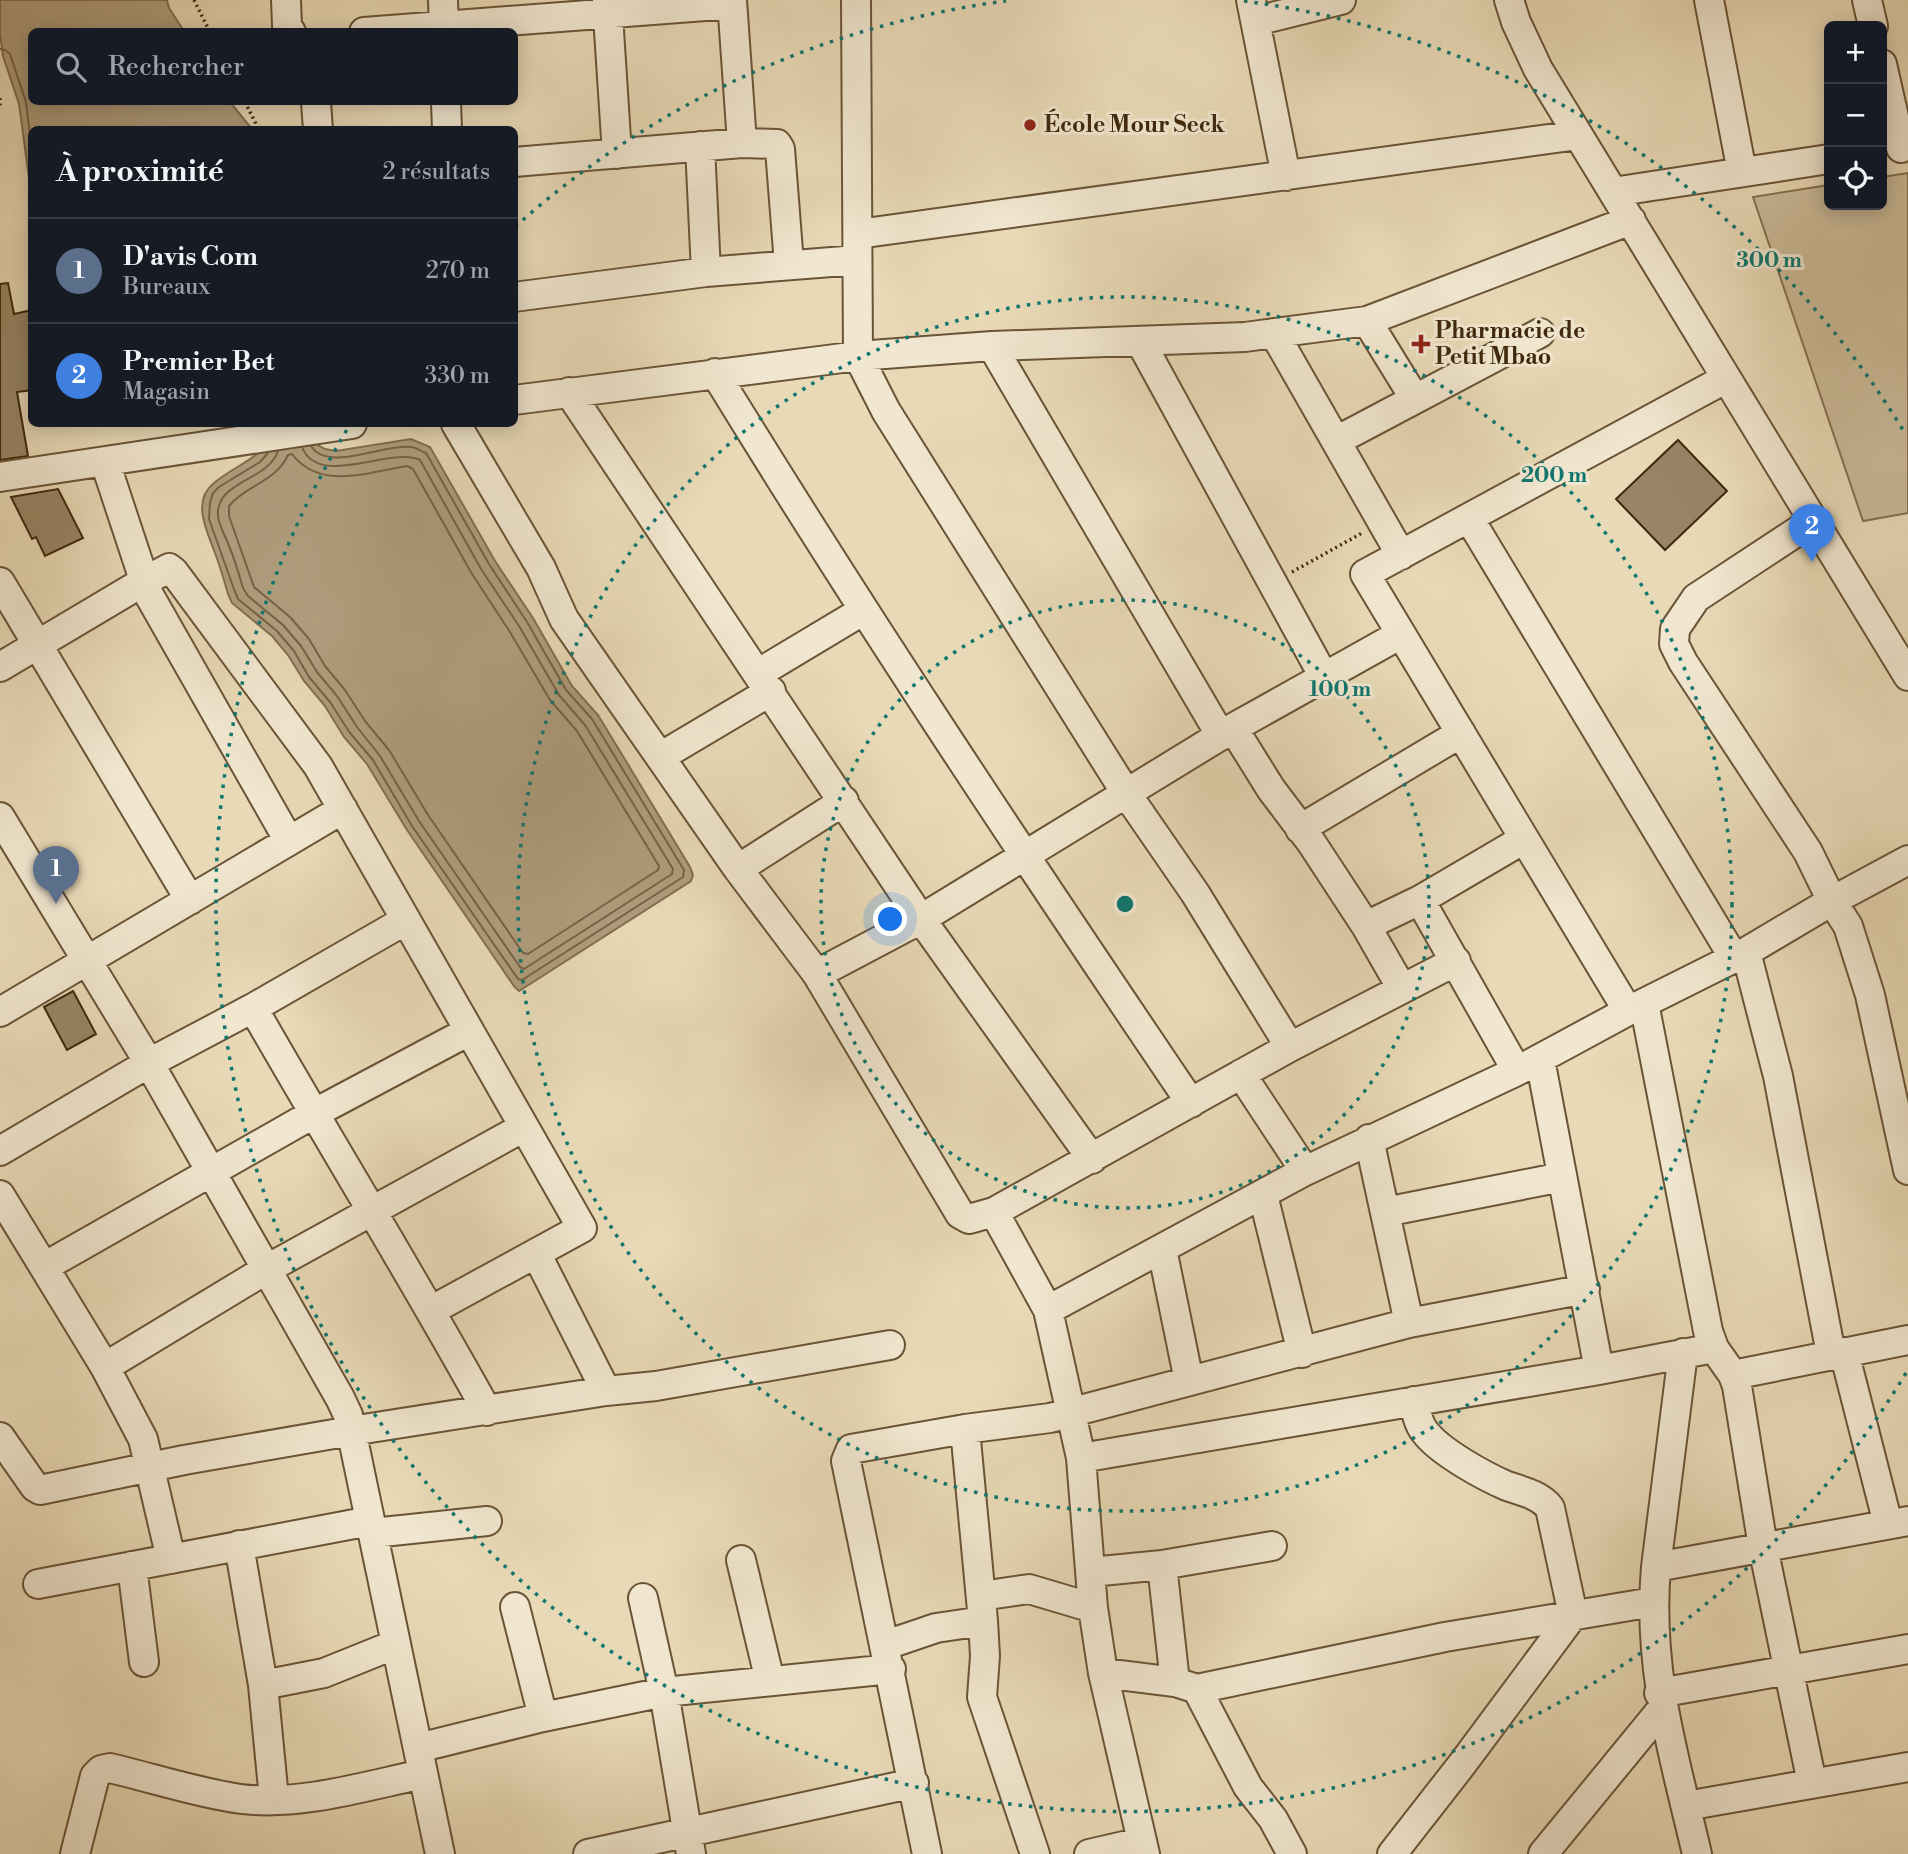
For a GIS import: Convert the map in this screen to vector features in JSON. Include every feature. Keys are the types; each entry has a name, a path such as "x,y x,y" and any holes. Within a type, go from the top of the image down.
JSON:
{"street":[{"path":"286,0 288,28"},
{"path":"856,0 858,356 886,411 1126,793 1195,893 1290,1047"},
{"path":"1286,176 1254,10 1341,0"},
{"path":"1509,0 1524,43 1578,135 1908,676"},
{"path":"1709,0 1742,172"},
{"path":"1867,0 1872,21"},
{"path":"388,28 443,19 607,6 732,2 742,143"},
{"path":"607,6 617,154"},
{"path":"1886,84 1897,149"},
{"path":"316,105 318,126"},
{"path":"446,105 447,126"},
{"path":"518,296 789,264 857,247 1286,176 1578,135"},
{"path":"518,162 742,143 777,144 780,149 789,264"},
{"path":"699,146 706,272"},
{"path":"1613,192 1824,160"},
{"path":"518,399 858,356 992,346 1244,337 1367,321 1630,220"},
{"path":"1367,321 1415,400"},
{"path":"1274,333 1401,555"},
{"path":"1336,441 1540,333"},
{"path":"1140,341 1324,677"},
{"path":"992,346 1227,732 1300,829 1366,926 1401,987"},
{"path":"715,373 1023,855 1191,1103"},
{"path":"1725,379 1365,574 1524,839 1636,1007 1714,1348 1733,1375 1737,1386 1763,1547 1812,1783"},
{"path":"569,392 921,919 1092,1159"},
{"path":"0,477 326,427"},
{"path":"458,427 541,568 564,619 738,869 817,974 960,1214 969,1219 994,1212 1290,1047 1401,987 1456,961"},
{"path":"105,462 143,582 157,611 289,841"},
{"path":"1469,518 1740,955 1778,1076 1838,1353 1898,1523 1656,1567"},
{"path":"1813,521 1696,598 1675,629 1674,645 1808,852 1832,901 1848,926 1870,995 1908,1170"},
{"path":"0,667 169,568 303,744 582,1228 432,1310"},
{"path":"0,582 190,900"},
{"path":"660,757 864,610"},
{"path":"817,974 921,919 1227,732 1401,635"},
{"path":"1300,829 1461,733"},
{"path":"738,869 844,801"},
{"path":"0,1012 342,809"},
{"path":"0,817 149,1063 348,1415 440,1854"},
{"path":"1366,926 1420,900 1524,839"},
{"path":"1048,1310 1305,1171 1528,1065 1740,955 1908,860"},
{"path":"1420,900 1456,961 1528,1065 1562,1177 1599,1370"},
{"path":"0,1151 149,1063 253,1008 406,920"},
{"path":"253,1008 313,1114 432,1310 487,1411"},
{"path":"44,1267 313,1114 469,1031"},
{"path":"1241,1074 1305,1171"},
{"path":"104,1367 267,1269 524,1128"},
{"path":"1369,1139 1409,1323"},
{"path":"1385,1212 1562,1177"},
{"path":"0,1195 104,1367 143,1439 171,1559"},
{"path":"1263,1195 1302,1353"},
{"path":"994,1212 1048,1310 1081,1458 1093,1608 1103,1673 1143,1848 1089,1854"},
{"path":"1162,1250 1189,1381"},
{"path":"536,1253 606,1391"},
{"path":"928,1854 846,1461 848,1453 857,1446 1071,1413 1409,1323 1585,1289"},
{"path":"1733,1375 1908,1340"},
{"path":"0,1437 37,1489 351,1431 606,1391 656,1386 890,1345"},
{"path":"1081,1458 1714,1348"},
{"path":"1683,1353 1656,1567 1653,1602 1654,1649 1661,1701 1697,1854"},
{"path":"1392,1854 1573,1615 1550,1508 1546,1502 1491,1479 1466,1465 1435,1442 1420,1424 1413,1401"},
{"path":"965,1429 982,1608 985,1656 982,1697 1035,1854"},
{"path":"38,1584 239,1545 371,1527 486,1521"},
{"path":"239,1545 263,1685 274,1800"},
{"path":"1091,1573 1162,1565 1272,1546"},
{"path":"741,1560 770,1681"},
{"path":"1162,1565 1186,1685 1248,1787 1273,1819 1292,1854"},
{"path":"132,1566 144,1662"},
{"path":"75,1854 95,1776 101,1770 110,1768 241,1799 274,1800 319,1795 543,1717 664,1692 770,1681 889,1657 936,1628 1029,1588 1093,1608"},
{"path":"643,1598 664,1692 689,1844"},
{"path":"1103,1673 1186,1685 1653,1602"},
{"path":"515,1607 543,1717"},
{"path":"263,1685 324,1673 396,1644"},
{"path":"1544,1854 1661,1701 1787,1670 1908,1648"},
{"path":"1685,1806 1908,1767"},
{"path":"588,1854 689,1844 914,1783"}],"path":[{"path":"194,0 208,28"},
{"path":"0,98 0,106"},
{"path":"246,105 256,126"},
{"path":"1273,583 1382,522"}],"shaded area":[{"path":"1908,173 1908,513 1863,521 1753,197 1824,186 1824,210 1887,210 1887,176"}],"water":[{"path":"0,0 167,0 182,28 28,28 28,105 232,105 250,126 28,126 28,170 19,104 3,56"},
{"path":"256,427 313,427 318,445 336,451 411,439 430,447 495,561 533,618 572,686 598,715 690,867 693,875 691,881 519,991 514,986 407,830 367,764 344,737 288,655 272,636 232,603 205,526 203,498 214,483 263,449"}],"building":[{"path":"8,283 14,314 28,311 28,391 17,392 28,456 0,460 0,284"},
{"path":"1678,440 1727,491 1665,550 1616,499"},
{"path":"58,489 83,538 45,556 36,537 32,539 11,497"},
{"path":"73,991 96,1034 67,1050 44,1007"}],"place":[{"name":"École Mour Seck","path":"1030,125"},
{"name":"Pharmacie de Petit Mbao","path":"1421,344"},
{"name":"Premier Bet","path":"1812,562"},
{"name":"D'avis Com","path":"56,904"}]}
